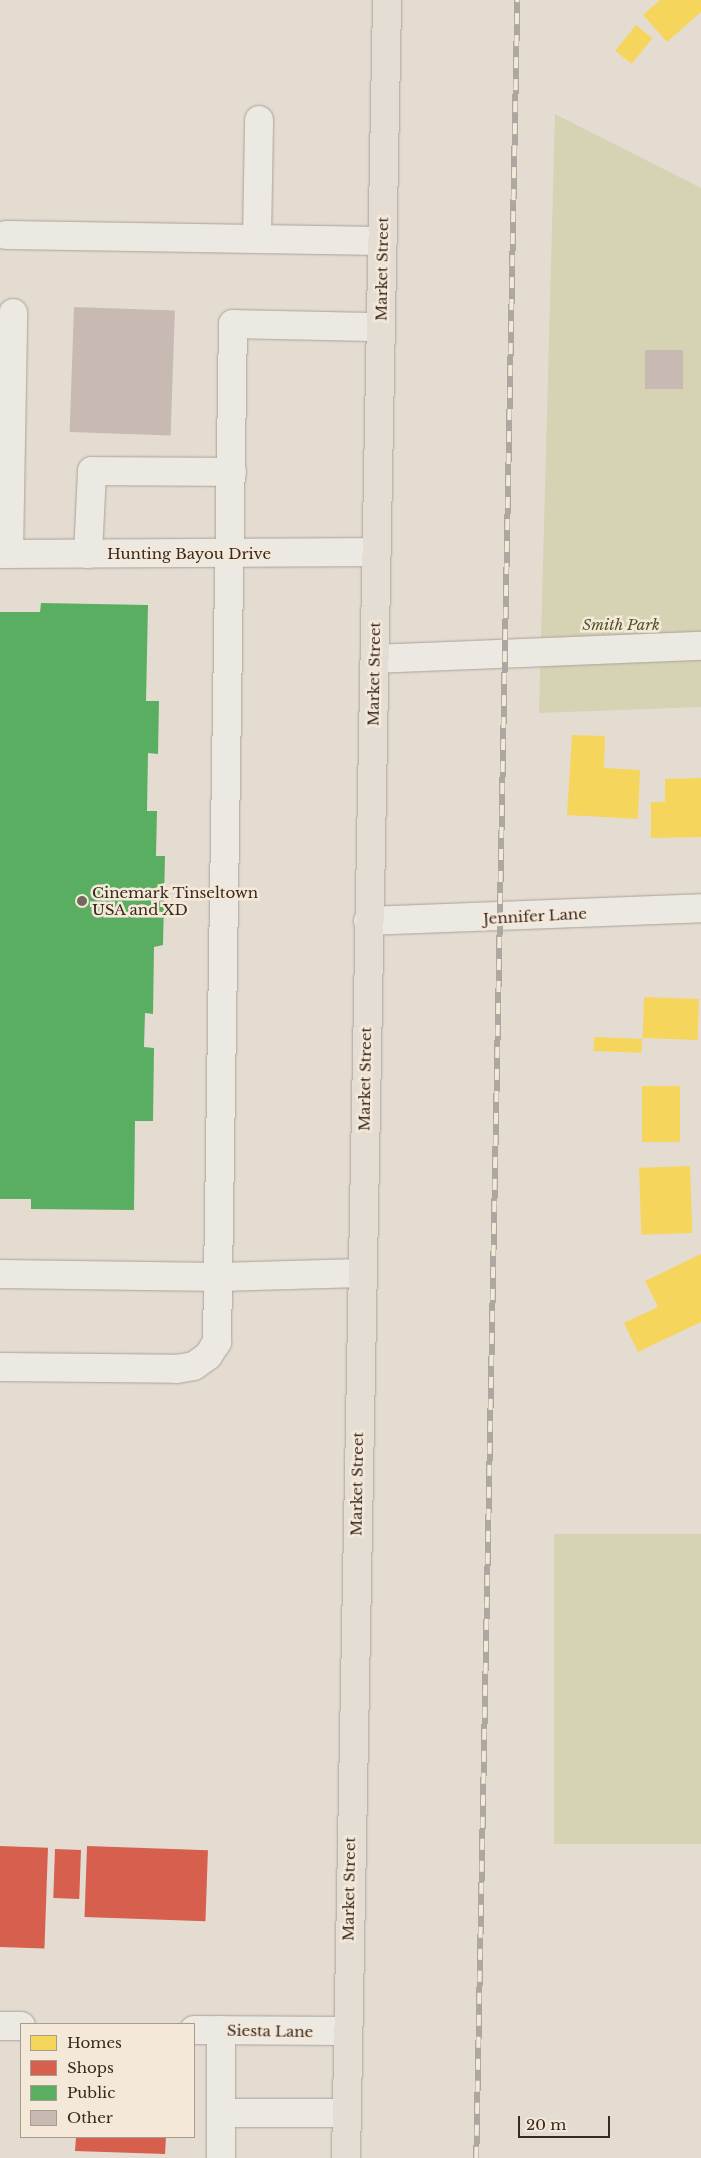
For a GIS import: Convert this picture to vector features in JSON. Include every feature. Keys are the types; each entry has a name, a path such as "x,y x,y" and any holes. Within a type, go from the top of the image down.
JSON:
{"main road":[{"name":"Market Street","path":"346,2158 346,2031 387,0"}],"street":[{"path":"257,239 260,120"},
{"path":"6,235 383,241"},
{"path":"4,554 5,474 13,313"},
{"path":"0,1367 194,1366 208,1356 217,1342 231,554 233,324 381,327"},
{"path":"88,554 92,471 232,472"},
{"name":"Hunting Bayou Drive","path":"4,554 377,552"},
{"path":"375,659 701,646"},
{"name":"Jennifer Lane","path":"368,921 701,908"},
{"path":"0,1274 218,1277 361,1273"},
{"path":"0,2026 20,2026"},
{"name":"Siesta Lane","path":"195,2030 346,2031"},
{"path":"221,2030 221,2158"},
{"path":"221,2113 346,2113"}],"green space":[{"name":"Smith Park","path":"555,114 701,188 701,707 539,713"},
{"path":"554,1534 701,1534 701,1844 554,1844"}],"building: Homes":[{"path":"660,0 701,0 701,12 667,42 643,15"},
{"path":"636,25 652,38 632,64 615,51"},
{"path":"572,735 605,736 604,768 640,770 638,819 567,815"},
{"path":"701,778 701,837 651,838 651,802 665,802 665,779"},
{"path":"644,997 699,999 698,1040 643,1038"},
{"path":"594,1037 642,1039 641,1053 594,1051"},
{"path":"642,1086 680,1086 680,1142 642,1142"},
{"path":"690,1166 692,1233 641,1235 639,1168"},
{"path":"701,1254 701,1322 638,1352 624,1323 658,1307 645,1281"}],"building: Shops":[{"path":"0,1846 48,1848 44,1949 0,1947"},
{"path":"87,1846 208,1850 205,1921 85,1917"},
{"path":"55,1849 81,1850 79,1899 53,1898"},
{"path":"76,2138 166,2138 165,2154 75,2151"}],"building: Public":[{"name":"Cinemark Tinseltown USA and XD","path":"41,603 148,605 146,701 159,701 158,754 148,753 147,811 157,811 156,856 165,856 163,945 154,947 153,1014 145,1013 144,1047 154,1048 153,1121 135,1121 134,1210 31,1209 31,1199 0,1199 0,612 40,612"}],"building: Other":[{"path":"74,307 175,311 171,435 70,432"},
{"path":"645,350 683,350 683,389 645,389"}],"railway":[{"path":"476,2158 517,0"}],"place":[{"name":"Cinemark Tinseltown USA and XD","path":"82,901"}]}
